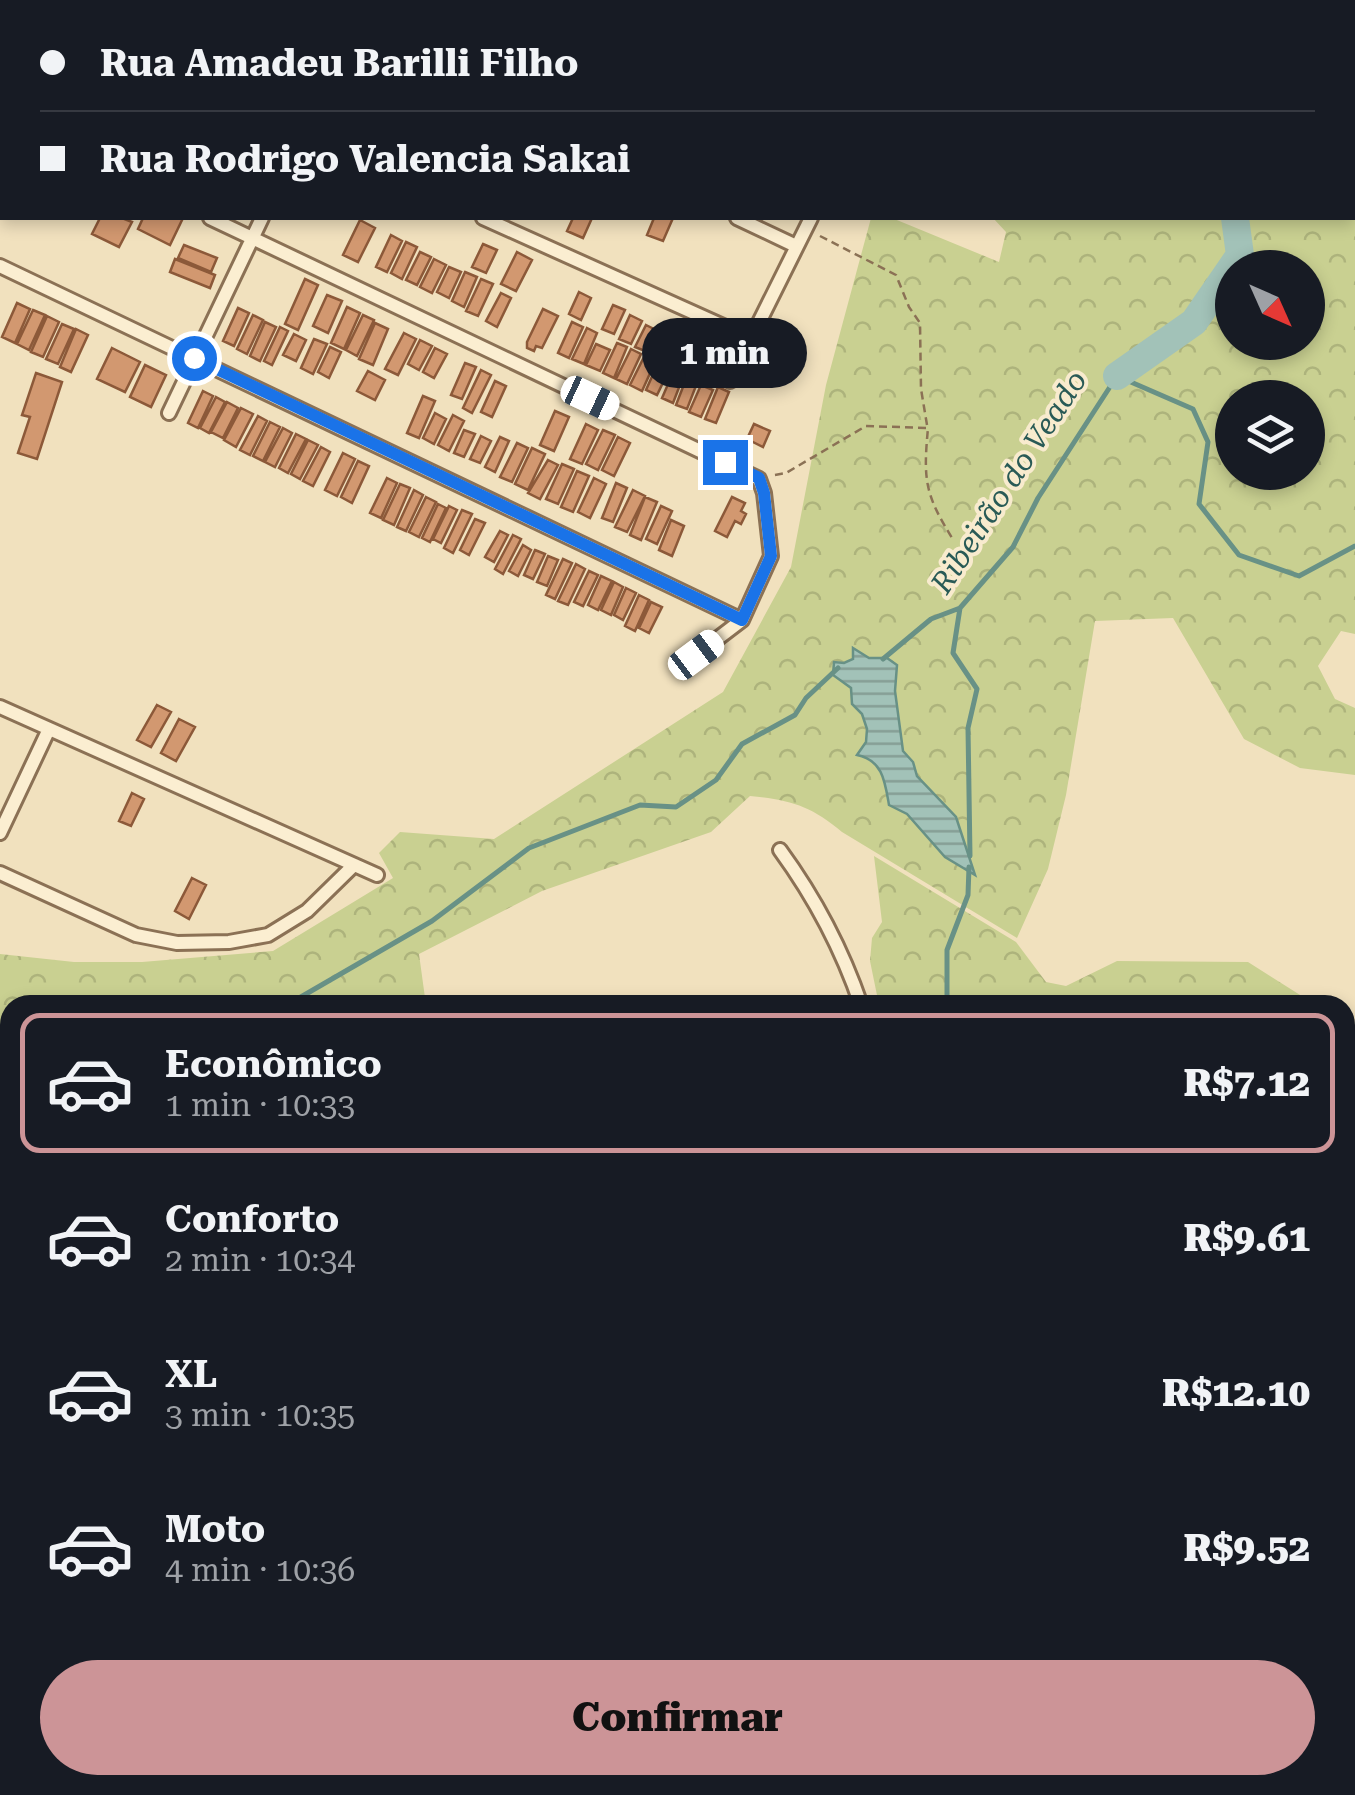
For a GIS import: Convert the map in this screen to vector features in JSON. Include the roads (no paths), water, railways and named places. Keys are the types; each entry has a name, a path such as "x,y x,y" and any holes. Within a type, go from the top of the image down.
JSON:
{"street":[{"path":"215,220 759,478 771,556 742,620 696,655"},
{"path":"169,413 261,220"},
{"path":"487,220 752,340"},
{"path":"740,220 796,246"},
{"path":"730,381 808,223"},
{"path":"0,266 742,620"},
{"path":"0,707 377,874"},
{"path":"0,834 49,729"},
{"path":"780,850 807,888 857,995"},
{"path":"0,873 136,935 177,943 229,942 268,934 307,910 354,865"}],"water":[{"path":"853,648 869,658 887,658 897,665 895,691 903,751 913,762 917,776 956,817 975,875 945,857 907,814 889,805 877,767 857,755 866,742 867,729 862,714 852,704 851,688 833,675 834,662 853,659"}],"waterway":[{"name":"Ribeirão do Veado","path":"1117,376 1194,322 1240,255 1235,220"},
{"name":"Ribeirão do Veado","path":"970,856 968,728 977,689 953,653 960,608 1013,547 1038,498 1117,376 1193,409 1208,442 1199,504 1239,555 1299,576 1355,546"},
{"path":"883,659 931,619 960,608"},
{"path":"304,995 432,921 529,848 640,805 676,807 716,780 742,744 795,715 806,698 838,668"},
{"name":"Ribeirão do Veado","path":"947,995 947,950 968,895 969,867"}]}
